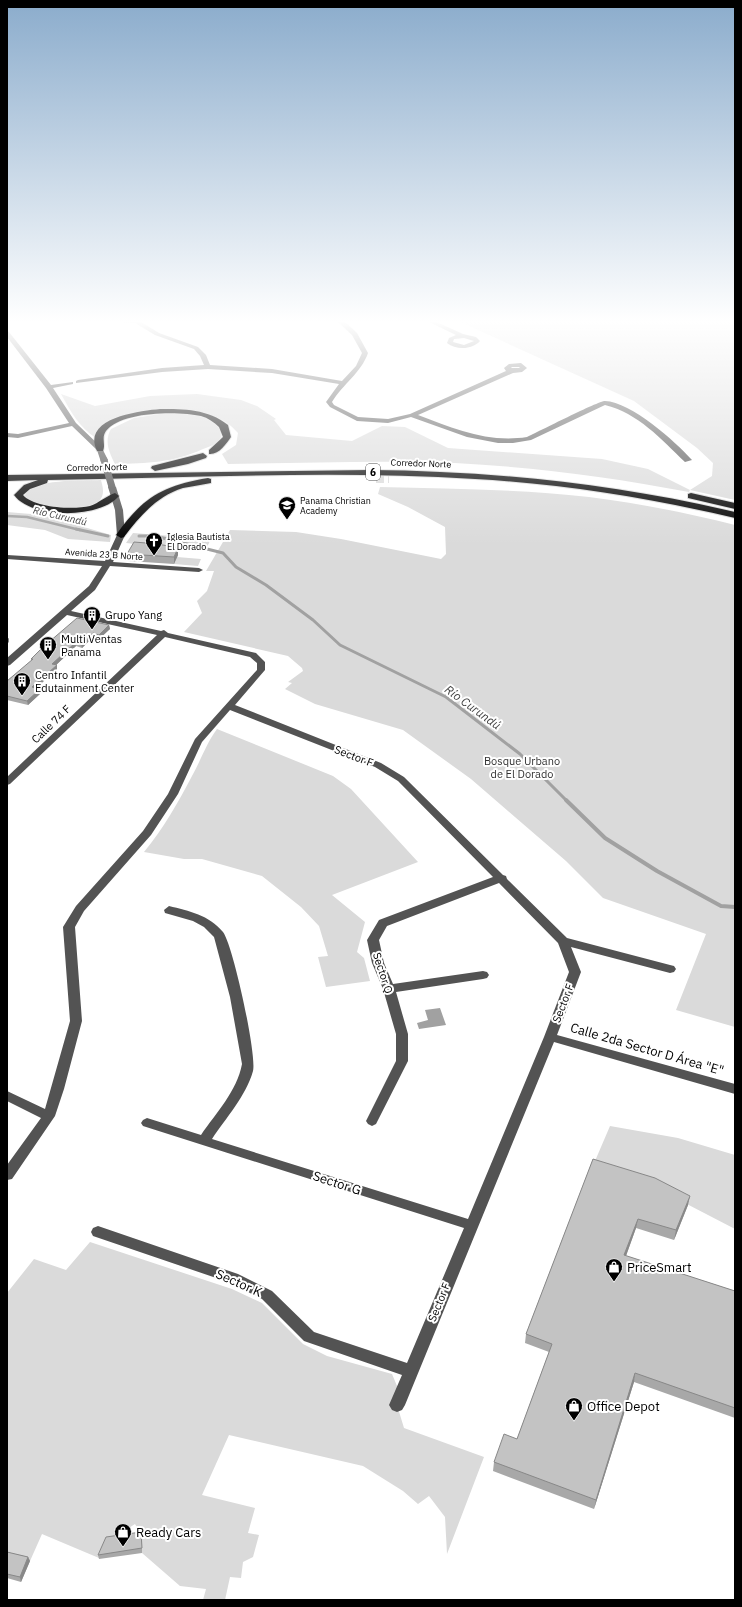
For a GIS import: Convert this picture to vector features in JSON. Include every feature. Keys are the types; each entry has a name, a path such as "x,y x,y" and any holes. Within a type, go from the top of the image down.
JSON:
{"highway":[{"path":"100,449 98,440 101,433 110,424 120,419 148,412 178,411 202,414 211,417 225,427 227,437 218,448 212,452"},
{"path":"155,468 185,462 203,456"},
{"name":"Corredor Norte","path":"7,471 403,466 497,470 559,476 653,489 735,506"},
{"name":"Corredor Norte","path":"7,478 387,472 477,476 545,482 649,496 735,515"},
{"path":"389,479 477,476"},
{"path":"58,477 27,487 18,495 20,499 24,502 37,506 79,510 95,507 114,491"},
{"path":"121,535 145,504 166,492 181,486 208,481 229,480 376,479"}],"street":[{"path":"7,663 67,612 92,588 107,564 121,535 114,491 100,449 73,424 54,395"},
{"path":"334,395 328,402 332,406 357,419 388,421 412,415 456,395"},
{"path":"412,415 469,437 497,442 517,442 529,439 604,403 626,410 688,460"},
{"path":"7,435 18,436 73,424"},
{"name":"Avenida 23 B Norte","path":"7,557 199,570"},
{"path":"7,1175 49,1116 58,1089 76,1021 69,926 80,909 147,833 173,794 198,741 261,670 261,662 253,655 164,633 67,612"},
{"name":"Calle 74 F","path":"7,782 164,633"},
{"name":"Sector F","path":"228,706 378,765 401,780 502,878 563,941 575,972 550,1037 470,1225 397,1405"},
{"name":"Sector Q","path":"372,1121 402,1061 402,1034 389,989 378,963 373,940 382,923 502,878"},
{"path":"169,910 203,919 221,937 236,1000 248,1064 238,1091 204,1140"},
{"path":"563,941 670,969"},
{"path":"389,989 483,975"},
{"name":"Calle 2da Sector D Área \"E\"","path":"550,1037 735,1089"},
{"path":"7,1096 49,1116"},
{"name":"Sector G","path":"147,1123 470,1225"},
{"name":"Sector K","path":"98,1232 233,1278 267,1295 309,1337 411,1371"}],"green space":[{"path":"62,395 95,406 150,396 204,395 241,400 257,406 276,419 274,420 286,435 352,441 382,426 405,427 448,448 602,459 648,469 690,490 689,492 601,477 543,470 455,463 370,462 228,464 222,454 236,445 238,433 229,424 219,418 208,414 184,411 128,416 122,417 116,421 96,438 80,424"},
{"path":"621,395 735,395 735,500 690,490 712,476 713,463 697,448 634,401"},
{"path":"160,414 184,414 208,419 220,429 221,437 213,445 192,454 170,460 149,463 115,464 109,451 108,438 111,429 134,418"},
{"path":"101,480 103,491 101,499 84,507 49,506 30,500 25,496 29,490 47,483"},
{"name":"Bosque Urbano de El Dorado","path":"380,487 563,494 626,502 699,516 735,525 735,1027 676,1010 706,934 603,898 566,861 471,779 403,730 315,704 285,689 292,683 288,682 303,671 302,668 288,656 184,632 202,613 197,601 207,591 214,571 206,571 230,530 296,532 341,539 441,559 446,554 445,527 408,507 378,494"},
{"path":"7,512 43,515 111,535 110,542 68,539 45,530 7,525"},
{"path":"133,533 211,539 205,551 126,543"},
{"path":"177,557 201,559 198,566 174,564"},
{"path":"217,729 333,776 351,789 418,862 332,895 365,922 357,952 364,958 370,981 326,987 318,957 328,956 319,926 301,907 262,876 202,859 184,859 144,852 158,834 176,806"},
{"path":"610,1126 678,1138 735,1155 735,1229 654,1187 592,1168"},
{"path":"90,1242 232,1289 262,1303 303,1344 327,1356 392,1374 397,1386 397,1405 404,1428 484,1457 447,1554 445,1517 429,1496 418,1504 403,1491 363,1466 229,1435 202,1495 255,1508 248,1533 259,1535 253,1557 243,1562 241,1578 230,1577 225,1600 203,1600 206,1589 180,1586 142,1553 142,1536 135,1524 107,1542 99,1558 42,1534 30,1561 7,1556 7,1293 34,1259 66,1270"}],"shaded area":[{"path":"440,1008 446,1025 419,1029 417,1023 428,1020 425,1010"}],"building":[{"path":"134,542 158,544 178,548 174,557 127,554"},
{"path":"77,618 109,625 99,635 93,633 81,644 75,643 52,664 57,665 32,687 40,689 27,701 7,696 7,681"},
{"name":"PriceSmart","path":"593,1159 655,1178 690,1196 676,1230 638,1219 624,1255 735,1291 735,1408 635,1373 596,1500 494,1462 504,1434 517,1439 552,1344 526,1334"},
{"name":"Ready Cars","path":"141,1532 142,1548 98,1555 106,1537"},
{"path":"7,1552 28,1557 20,1577 7,1574"}],"waterway":[{"name":"Río Curundú","path":"7,516 27,517 80,530"},
{"name":"Río Curundú","path":"76,529 108,536"},
{"name":"Río Curundú","path":"139,536 155,536 223,553 236,567 266,585 313,620 340,645 446,697 520,754 566,800"},
{"name":"Río Curundú","path":"566,800 605,838 657,871 721,906 735,907"}],"tunnel":[{"path":"376,479 389,479"}],"place":[{"name":"Panama Christian Academy","path":"287,520"},
{"name":"Iglesia Bautista El Dorado","path":"154,556"},
{"name":"Grupo Yang","path":"92,630"},
{"name":"Multi Ventas Panama","path":"48,660"},
{"name":"Centro Infantil Edutainment Center","path":"22,696"},
{"name":"PriceSmart","path":"614,1282"},
{"name":"Office Depot","path":"574,1421"},
{"name":"Ready Cars","path":"123,1547"}]}
